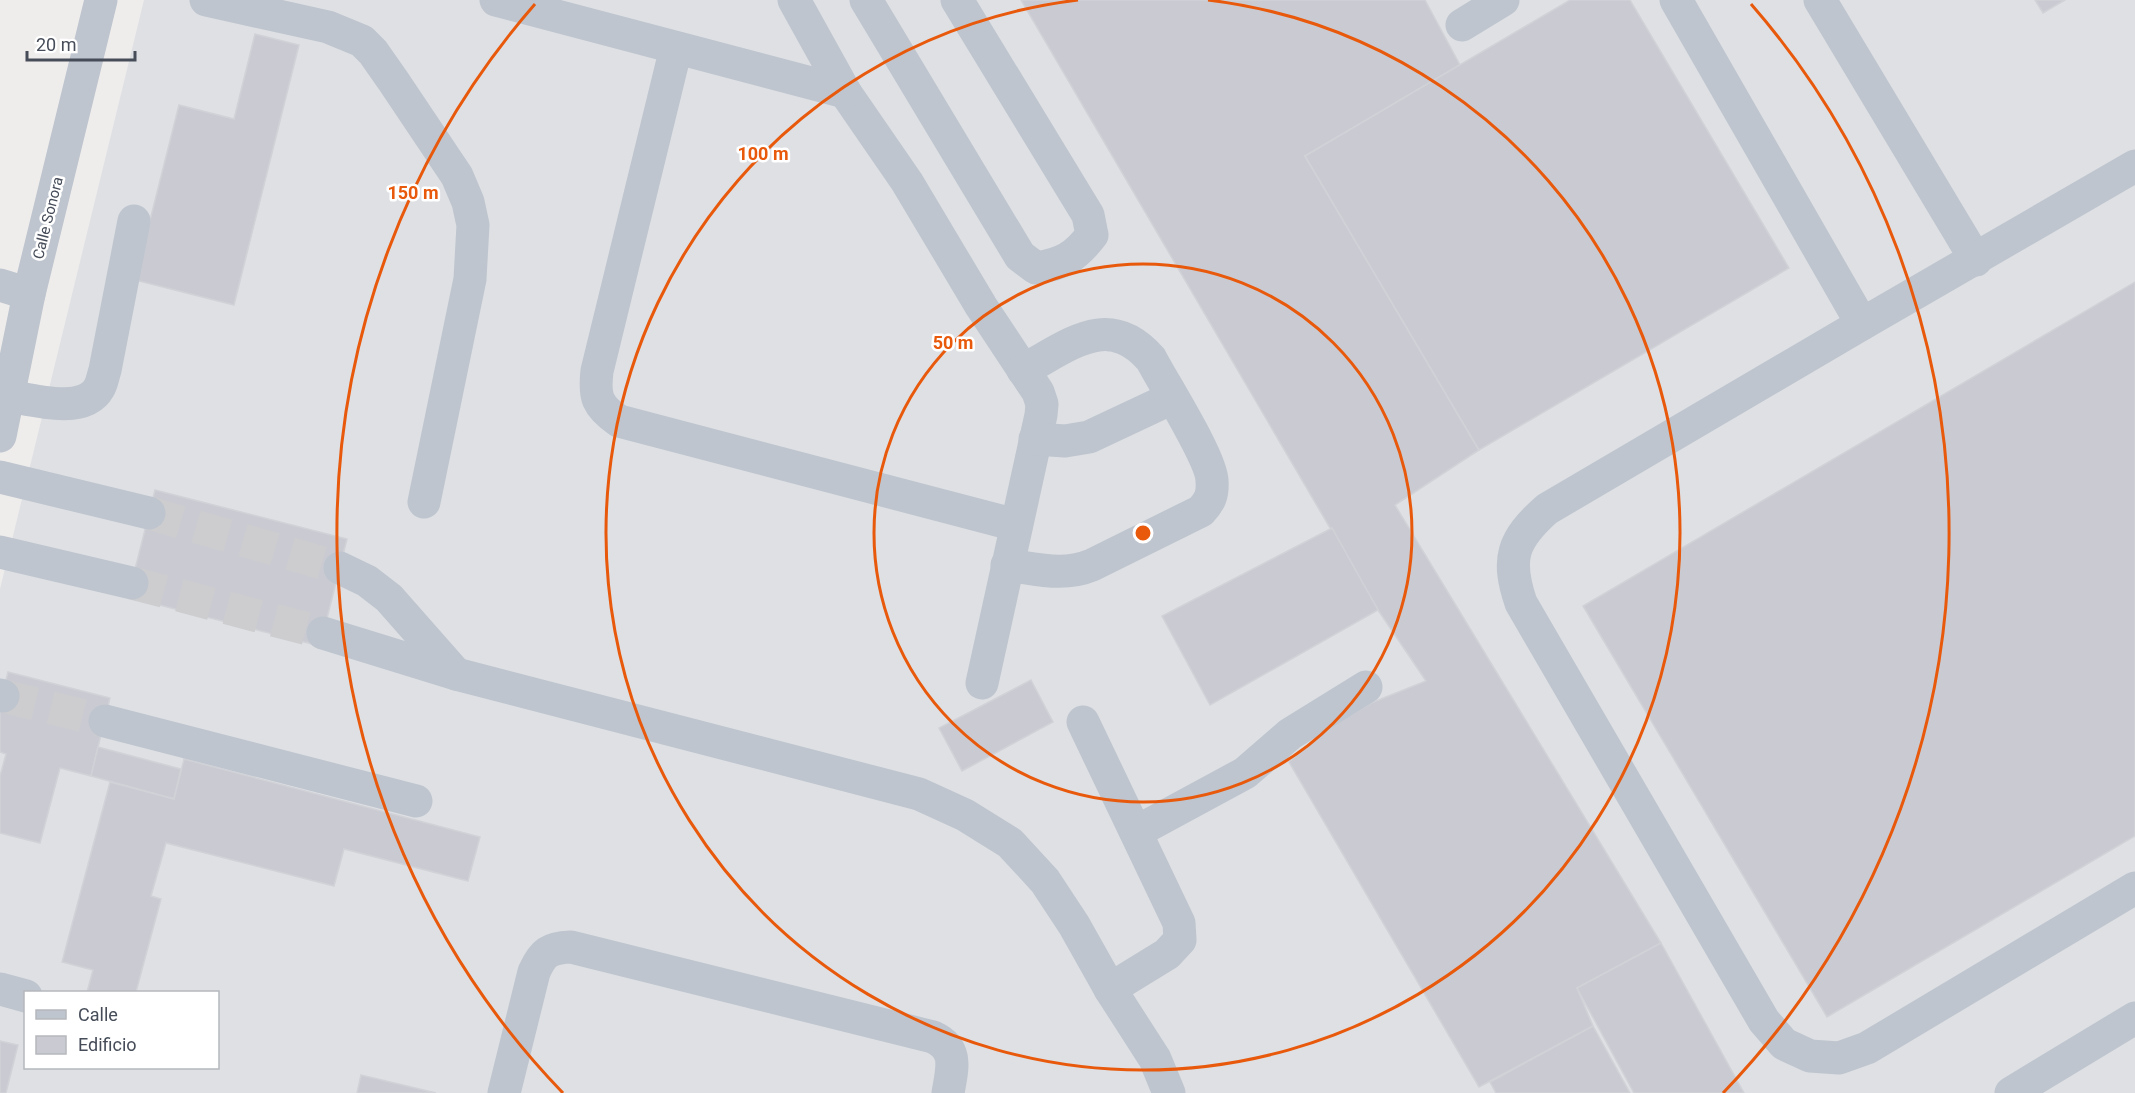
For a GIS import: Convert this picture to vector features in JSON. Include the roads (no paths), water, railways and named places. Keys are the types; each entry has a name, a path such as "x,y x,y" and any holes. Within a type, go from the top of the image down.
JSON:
{"street":[{"path":"84,0 98,16"},
{"path":"206,0 328,27 362,41 373,52 457,176 468,202 473,225 470,279 424,502"},
{"path":"496,0 844,92"},
{"path":"794,0 844,92 907,182 981,306 1038,392 1042,404 982,683"},
{"path":"866,0 1020,256 1036,268 1056,266 1079,252 1092,235 1088,215 957,0"},
{"path":"1462,25 1503,0"},
{"path":"1676,0 1862,324"},
{"path":"1820,0 1976,260"},
{"name":"Calle Sonora","path":"0,436 9,396 15,290 98,16"},
{"path":"676,48 597,371 595,386 597,400 604,411 619,421 639,427 1016,525"},
{"path":"2135,166 1547,509 1527,527 1515,551 1513,578 1521,603 1764,1021 1784,1044 1810,1056 1839,1058 1867,1048 2135,888"},
{"path":"9,396 67,404 86,400 99,389 105,370 134,221"},
{"path":"1007,565 1056,572 1076,572 1201,511 1210,500 1213,480 1207,461 1151,360 1139,346 1123,336 1105,334 1088,336 1023,370"},
{"path":"1035,439 1065,441 1089,437 1172,398"},
{"path":"0,477 149,513"},
{"path":"0,552 132,583"},
{"path":"340,568 367,581 388,598 456,674"},
{"path":"323,633 456,674 918,794 965,815 1010,843 1045,881 1155,1059 1169,1093"},
{"path":"1136,832 1245,773 1290,734 1365,687"},
{"path":"105,721 416,801"},
{"path":"1083,722 1179,924 1180,940 1167,954 1110,989"},
{"path":"504,1093 540,958 553,948 571,947 933,1037 942,1041 951,1057 948,1093"},
{"path":"0,989 24,995"},
{"path":"2011,1093 2135,1018"}],"tunnel":[{"path":"149,513 340,568"},
{"path":"132,583 323,633"},
{"path":"3,696 105,721"}]}
